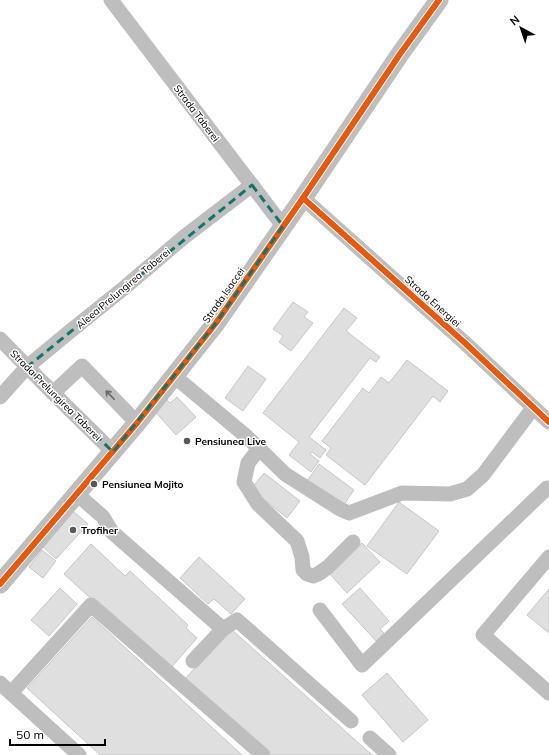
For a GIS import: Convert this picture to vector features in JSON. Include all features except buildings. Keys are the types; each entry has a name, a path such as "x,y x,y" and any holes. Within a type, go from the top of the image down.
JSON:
{"main road":[{"name":"Strada Isaccei","path":"0,584 137,423 216,322 303,198 400,54 439,0"}],"street":[{"name":"Strada Taberei","path":"111,0 283,226"},
{"name":"Aleea Prelungirea Taberei","path":"0,396 28,368 68,333 184,237 252,185"},
{"name":"Strada Energiei","path":"303,198 465,343 549,422"},
{"name":"Strada Prelungirea Taberei","path":"0,339 113,452"},
{"path":"53,393 82,366 137,423"},
{"path":"174,376 246,436 285,474 340,509 349,513 402,493 450,494 467,489 483,475 533,408"},
{"path":"259,449 248,462 244,482 258,504 297,541 302,556 303,570 307,574 313,576 323,571 353,542"},
{"path":"320,610 362,666 547,488 549,490"},
{"path":"77,494 103,517 112,532 223,628"},
{"path":"549,557 483,635 549,693"},
{"path":"79,755 5,688 91,605 263,755"},
{"path":"193,661 223,628 237,620 351,721"},
{"path":"370,738 389,755"}],"highlighted area":[{"path":"252,185 283,226 216,323 113,452 27,367"}],"cycle path":[{"path":"0,584 137,423 216,323 303,198 400,54 439,0"},
{"path":"303,198 465,343 549,422"}],"place":[{"name":"Pensiunea Live","path":"187,441"},
{"name":"Pensiunea Mojito","path":"94,484"},
{"name":"Trofiher","path":"73,530"}]}
